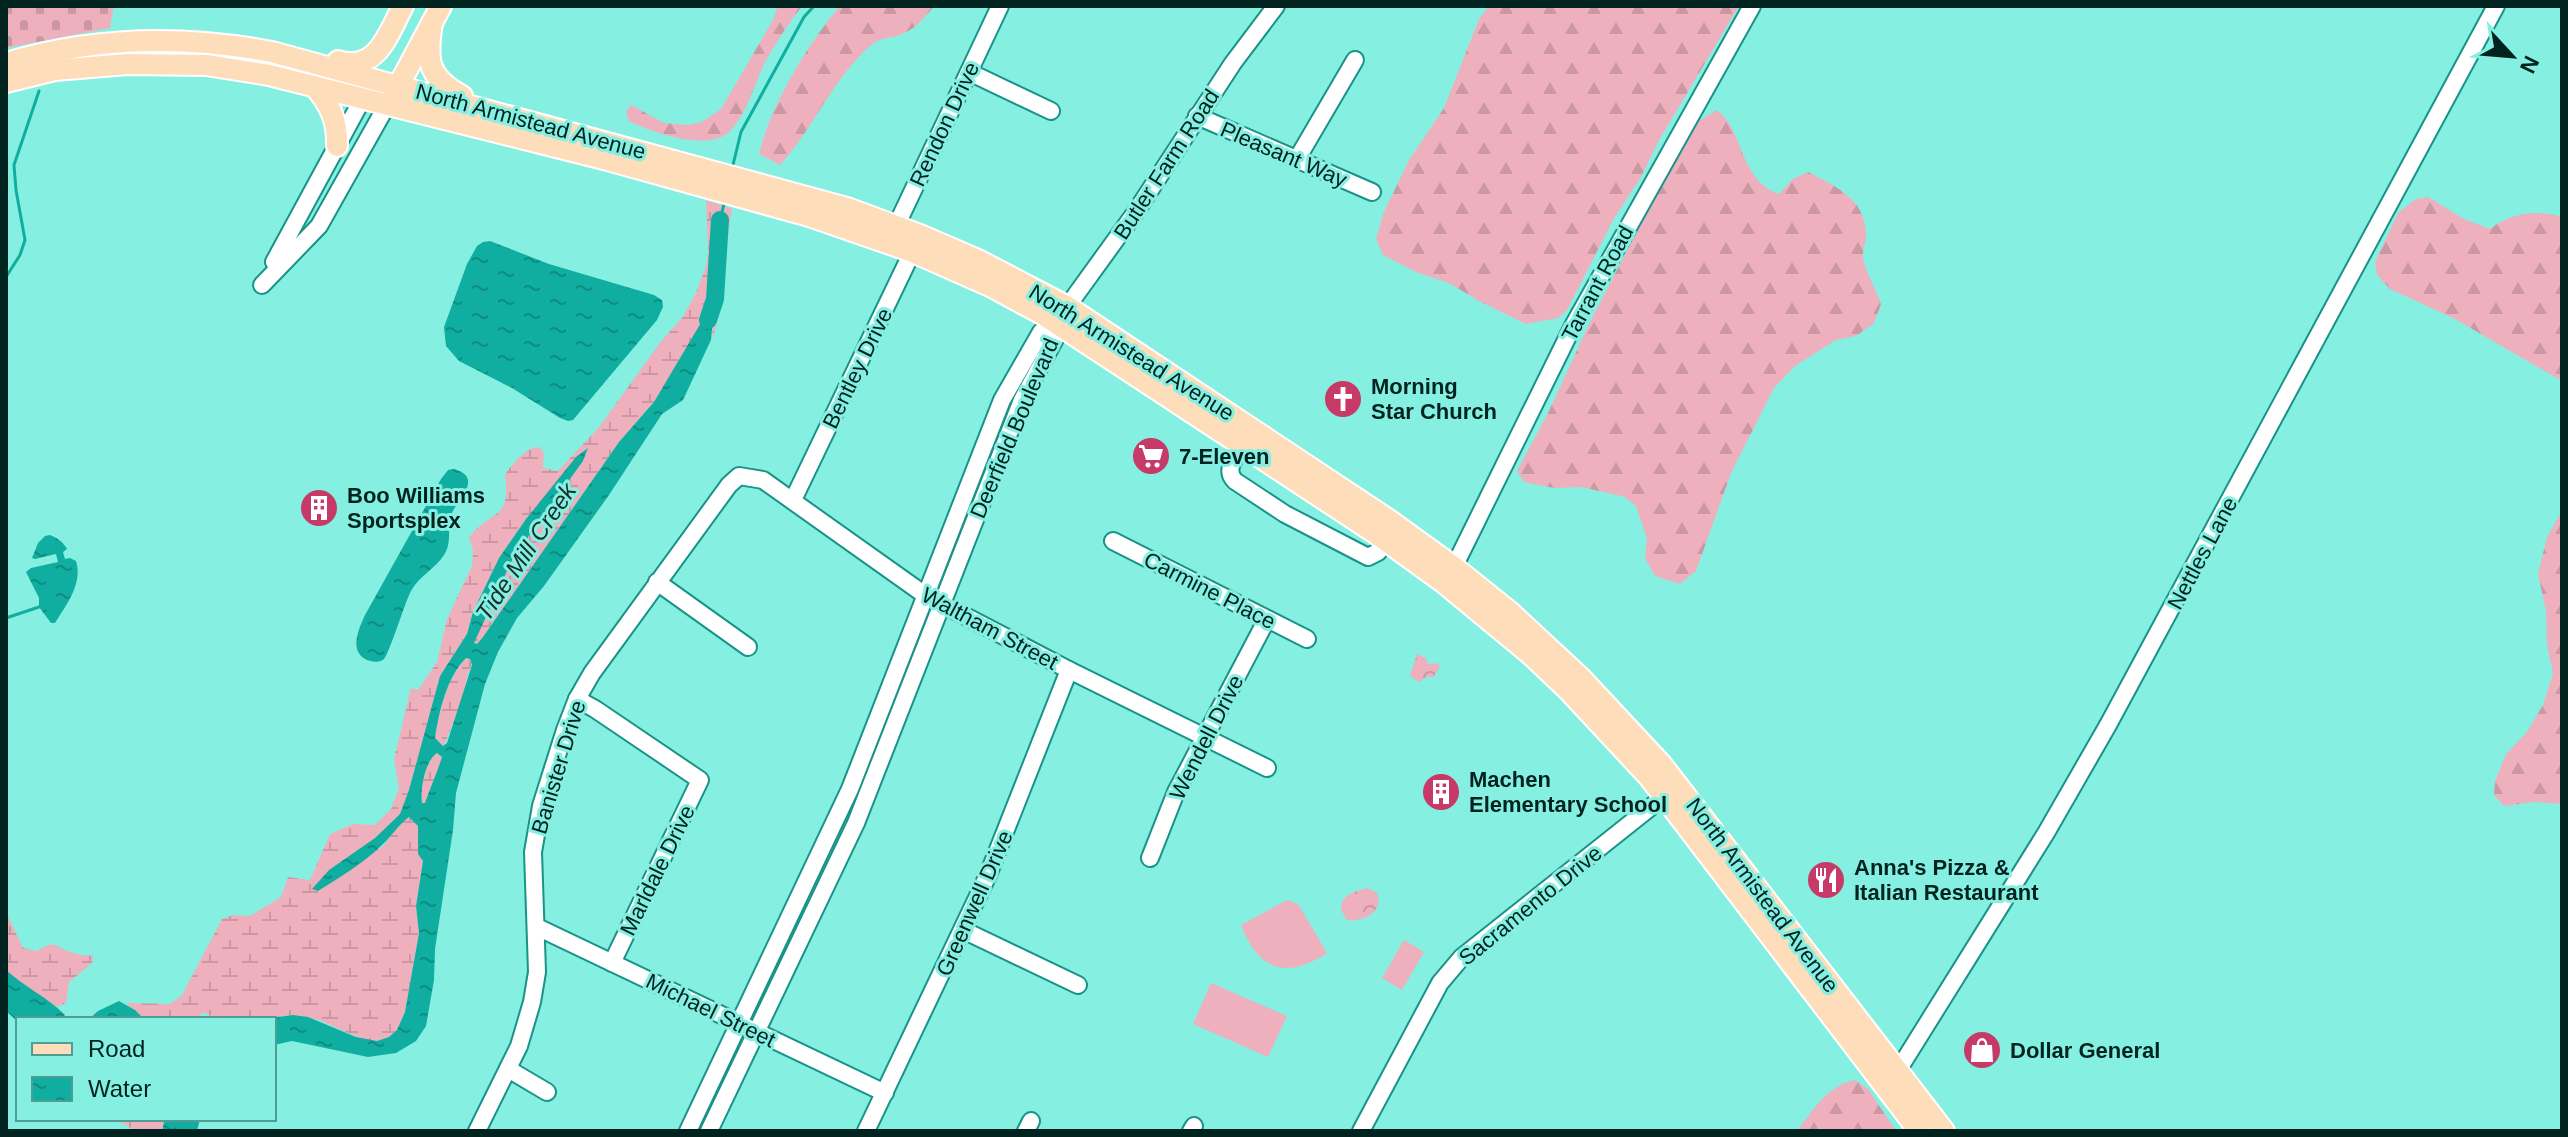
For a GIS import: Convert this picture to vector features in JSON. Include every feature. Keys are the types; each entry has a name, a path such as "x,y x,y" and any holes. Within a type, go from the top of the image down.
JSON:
{"main road":[{"path":"305,60 353,65 364,62 379,50 403,6"},
{"path":"363,98 411,6"},
{"path":"387,105 437,15"},
{"path":"437,15 428,47 433,72 443,84 484,108"},
{"name":"North Armistead Avenue","path":"6,63 65,48 127,41 198,41 305,60 484,108 893,234 916,243 990,286 1063,315 1389,520 1510,612 1581,678 1641,741 1671,790 1893,1079 1944,1131"},
{"name":"North Armistead Avenue","path":"6,82 66,68 170,63 224,66 604,159 709,179"},
{"path":"314,86 333,115 337,146"},
{"name":"North Armistead Avenue","path":"1063,315 1444,583 1530,654 1623,748 1671,790"},
{"name":"North Armistead Avenue","path":"1893,1079 1919,1131"}],"street":[{"name":"Rendon Drive","path":"893,234 1000,6"},
{"name":"Butler Farm Road","path":"1063,315 1135,213 1233,63 1276,6"},
{"name":"Tarrant Road","path":"1454,567 1573,326 1752,6"},
{"name":"Nettles Lane","path":"1893,1079 2046,833 2108,725 2496,6"},
{"path":"1297,159 1355,60"},
{"path":"969,72 1051,111"},
{"path":"363,98 262,285 292,250 319,226 387,105"},
{"name":"Pleasant Way","path":"1197,116 1372,192"},
{"name":"Bentley Drive","path":"793,500 916,243"},
{"name":"Deerfield Boulevard","path":"688,1131 844,803 1002,400 1041,332 1063,315"},
{"name":"Deerfield Boulevard","path":"709,1131 856,823 1022,400 1055,339 1063,315"},
{"path":"1244,445 1229,473 1245,488 1285,514 1368,557 1375,555 1386,541"},
{"name":"Waltham Street","path":"729,485 739,476 763,480 925,595 1267,768"},
{"name":"Banister Drive","path":"477,1131 519,1046 532,1002 537,972 533,852 536,831 560,745 577,699 592,673 729,485"},
{"name":"Carmine Place","path":"1113,541 1307,639"},
{"path":"657,582 748,647"},
{"name":"Wendell Drive","path":"1150,858 1176,792 1267,619"},
{"name":"Greenwell Drive","path":"866,1131 1006,834 1069,670"},
{"name":"Marldale Drive","path":"577,699 700,780 612,963"},
{"name":"Sacramento Drive","path":"1361,1131 1440,983 1462,957 1671,790"},
{"name":"Michael Street","path":"537,927 885,1093"},
{"path":"963,930 1078,985"},
{"path":"508,1069 547,1092"}],"green space":[{"path":"6,6 114,6 110,28 6,48"},
{"path":"778,6 802,6 768,57 746,108 730,131 721,137 695,140 665,135 629,121 626,112 631,105 664,123 687,125 702,122 721,109 773,20"},
{"path":"840,6 934,6 912,29 878,41 856,60 780,165 759,154 764,136 792,76 815,38"},
{"path":"1489,6 1739,6 1613,220 1567,310 1558,318 1526,324 1451,284 1416,272 1383,255 1376,239 1383,214 1409,160 1444,108 1479,19"},
{"path":"1717,110 1733,130 1756,178 1766,187 1779,194 1793,179 1808,172 1838,188 1854,202 1864,220 1866,232 1864,262 1881,304 1874,323 1856,336 1836,340 1795,366 1774,388 1731,473 1696,571 1680,584 1655,576 1645,558 1647,538 1636,506 1625,497 1582,487 1554,488 1524,482 1517,471 1676,156 1699,121"},
{"path":"2428,197 2464,219 2490,229 2506,219 2524,214 2543,213 2562,217 2562,381 2455,319 2390,289 2377,275 2375,262 2398,213 2416,199"},
{"path":"706,200 732,209 720,307 712,340 715,301 654,402 619,442 483,637 477,644 473,643 513,558 583,461 587,449 526,519 499,558 473,612 467,634 440,676 400,814 375,838 329,870 318,891 384,845 400,823 410,817 418,826 418,854 423,860 416,906 419,933 405,1012 397,1030 377,1041 364,1040 319,1020 293,1015 212,1017 205,1013 200,1014 201,1017 142,1017 126,1003 170,1004 182,995 222,919 233,915 250,916 281,897 288,877 310,880 330,834 353,824 375,825 391,809 399,788 394,759 411,688 418,690 437,662 447,619 472,566 473,551 469,537 503,507 505,474 520,457 539,447 544,453 543,468 558,471 600,426 662,340 682,318 696,293 708,251"},
{"path":"2562,511 2562,804 2534,802 2504,806 2494,795 2495,781 2506,754 2527,732 2543,705 2553,673 2538,574 2547,537"},
{"path":"1417,654 1426,658 1428,664 1440,666 1433,678 1428,676 1419,682 1410,676"},
{"path":"466,658 472,665 444,746 435,738 442,706 454,675"},
{"path":"437,753 442,757 425,803 422,803 424,776"},
{"path":"1367,888 1377,893 1378,906 1366,917 1347,920 1341,910 1343,901 1349,895"},
{"path":"1287,900 1298,904 1327,953 1299,966 1286,968 1265,961 1248,940 1241,925"},
{"path":"6,912 23,948 37,951 56,945 75,954 93,956 92,963 69,982 66,1003 57,1007 23,986 6,970"},
{"path":"1404,940 1424,952 1402,990 1382,978"},
{"path":"1211,983 1287,1016 1268,1057 1193,1024"},
{"path":"1855,1080 1868,1089 1896,1131 1797,1131 1829,1093"},
{"path":"114,1121 164,1121 162,1131 135,1131"}],"water":[{"path":"490,241 549,264 662,300 663,307 657,320 573,420 560,418 512,388 459,361 446,346 444,327 467,264 477,246"},
{"path":"715,299 711,340 683,400 662,414 609,495 544,586 517,618 485,684 456,793 426,1026 416,1041 396,1053 368,1057 292,1041 276,1045 276,1017 293,1015 308,1017 356,1037 377,1041 397,1030 405,1012 419,933 416,906 423,861 418,854 418,826 409,817 360,864 318,891 312,889 329,870 375,838 400,814 440,676 467,634 473,612 499,558 576,457 588,448 583,461 513,558 474,643 477,644 619,442 654,402","holes":["466,658 472,665 447,743 443,746 435,738 442,706 459,666","437,753 442,757 425,803 422,803 424,776 429,762"]},
{"path":"448,470 463,473 468,483 450,518 447,550 411,591 383,660 374,662 365,659 356,645 365,615 441,479"},
{"path":"50,535 64,544 67,549 63,552 65,559 76,561 78,569 73,593 55,623 51,623 39,607 39,598 26,572 58,562 56,554 32,558 38,543"},
{"path":"6,970 65,1015 16,1017 16,1020 6,1011"},
{"path":"119,1001 142,1017 91,1017"},
{"path":"200,1121 197,1131 162,1131 164,1122"}],"waterway":[{"name":"Tide Mill Creek","path":"732,169 741,132 804,17 814,6"},
{"path":"6,277 20,255 25,240 14,165 39,91"},
{"name":"Tide Mill Creek","path":"720,220 725,200"},
{"name":"Tide Mill Creek","path":"708,320 715,299 720,220"},
{"path":"6,618 39,607"}],"place":[{"name":"Morning Star Church","path":"1343,399"},
{"name":"7-Eleven","path":"1151,456"},
{"name":"Boo Williams Sportsplex","path":"319,508"},
{"name":"Machen Elementary School","path":"1441,792"},
{"name":"Anna's Pizza & Italian Restaurant","path":"1826,880"},
{"name":"Dollar General","path":"1982,1050"}]}
